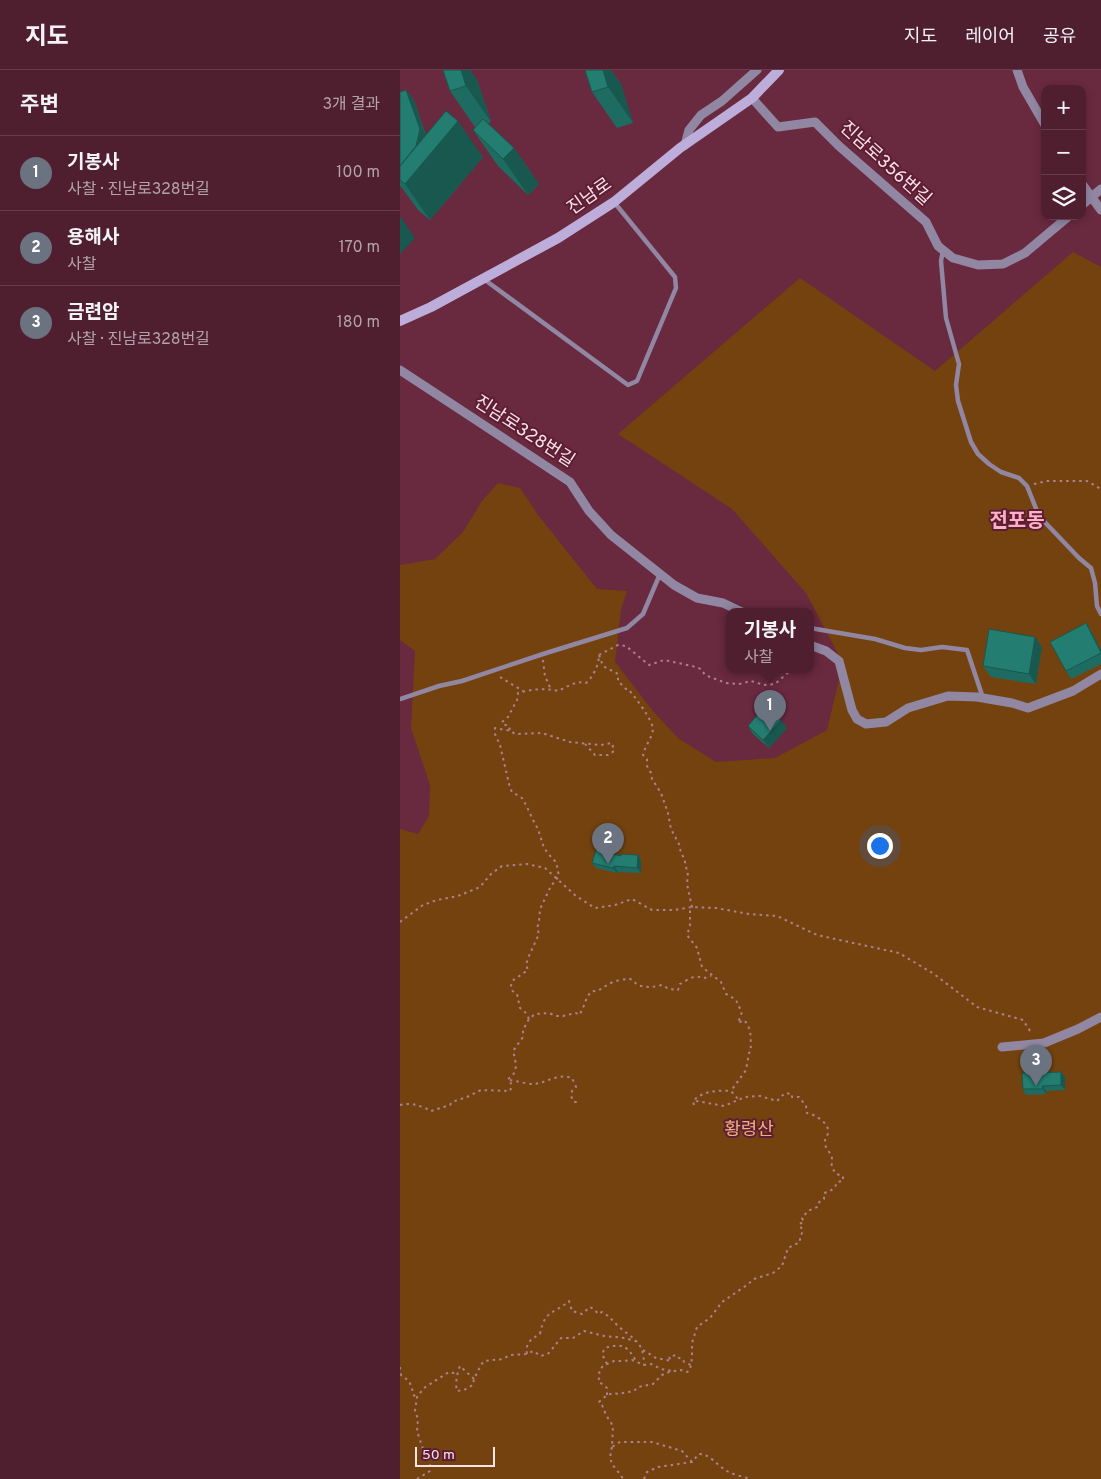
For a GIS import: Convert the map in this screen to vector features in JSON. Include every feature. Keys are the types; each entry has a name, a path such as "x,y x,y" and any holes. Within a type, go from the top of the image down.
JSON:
{"street":[{"path":"685,145 690,130 701,115 722,101 757,70"},
{"name":"진남로","path":"400,321 431,307 558,238 614,202 685,145 752,98 779,70"},
{"path":"1017,70 1023,87 1041,118"},
{"name":"진남로356번길","path":"752,98 778,127 815,122 839,146 926,222 938,246 953,258 978,265 1002,264 1025,254 1064,220"},
{"path":"1086,189 1101,210"},
{"path":"1086,202 1101,189"},
{"name":"진남로328번길","path":"400,370 570,482 589,511 611,535 674,585 697,598 723,603 734,608"},
{"path":"814,647 826,651 839,660 852,710 857,719 866,724 886,722 908,708 948,696 983,698 1028,708 1073,691 1101,674"},
{"path":"1002,1047 1044,1043 1078,1030 1101,1017"}],"lane":[{"path":"484,279 628,385 637,381 676,288 675,277 614,202"},
{"path":"943,250 941,261 946,318 959,364 956,385 958,401 971,442 978,454 989,464 1001,472 1019,478 1027,486 1039,516 1091,568 1095,583 1097,606 1101,614"},
{"path":"400,699 628,628 643,614 660,574"},
{"path":"814,629 875,640 905,648 921,650 942,647 967,650 983,698"}],"path":[{"path":"1027,486 1047,481 1088,481 1101,489"},
{"path":"511,731 508,725 504,725 502,722 508,717 518,698 518,693 541,689 558,691 574,683 586,682 590,680 598,663 599,655 618,644 626,646 649,665 664,660 692,666 701,669 705,675 726,682 739,684 751,681 764,686 775,684 788,673"},
{"path":"543,654 545,677 550,689"},
{"path":"599,655 603,666 618,674 618,681 637,698 652,722 653,730 643,755 647,759 647,766 652,779 661,793 671,829 679,844 688,871 686,884 692,907 690,909 690,926 687,935 697,948 702,966 721,982 726,994 738,1002 742,1012 738,1023 744,1020 751,1032 751,1050 746,1070 731,1091"},
{"path":"493,670 503,680 523,692"},
{"path":"529,1019 520,1008 517,994 512,991 512,981 528,970 526,965 528,958 539,934 537,928 540,909 551,886 559,876 556,862 544,848 538,829 526,805 522,798 512,792 510,788 500,745 495,734 496,728 511,731 515,734 542,733 570,742 585,744 601,745 612,743 614,752 608,756 596,755 585,744"},
{"path":"400,922 423,905 458,896 480,887 491,874 502,866 527,864 545,868 576,896 595,908 615,905 632,899 652,910 674,910 692,907 716,908 749,914 777,916 818,936 899,953 934,974 977,1007 1023,1020 1039,1044"},
{"path":"508,1080 514,1076 516,1070 513,1051 523,1037 523,1030 529,1019 536,1013 549,1013 556,1016 576,1013 579,1015 587,995 592,991 597,991 610,983 620,980 633,980 636,984 646,987 662,985 669,989 678,990 680,984 686,981 695,977 701,979 709,978 711,975"},
{"path":"508,1080 531,1084 553,1077 566,1076 572,1078 576,1087 572,1091 571,1096 574,1102 580,1102"},
{"path":"400,1105 412,1104 432,1111 450,1105 452,1102 481,1090 510,1091 512,1086 508,1080"},
{"path":"623,1479 614,1468 610,1457 613,1426 600,1402 607,1395 634,1391 638,1387 654,1384 669,1372 681,1370 687,1372 690,1370 692,1343 697,1327 710,1318 722,1302 754,1279 773,1273 782,1266 788,1248 800,1242 803,1231 799,1224 804,1222 802,1218 808,1211 817,1207 818,1203 824,1199 824,1193 830,1192 838,1182 843,1181 843,1176 836,1174 832,1167 832,1156 824,1143 828,1128 824,1122 813,1114 807,1113 806,1106 799,1097 792,1097 792,1094 786,1093 777,1101 760,1096 745,1097 724,1106 697,1101 694,1105 692,1101 713,1090 731,1091 738,1099"},
{"path":"526,1354 528,1341 540,1334 545,1319 551,1312 569,1301 572,1311 582,1314 590,1307 598,1314 602,1312 607,1315 632,1336 642,1350 644,1365"},
{"path":"474,1379 460,1366 457,1391 464,1390 473,1385 474,1379 484,1361 533,1352 542,1356 549,1353 561,1338 573,1338 584,1331 638,1342"},
{"path":"607,1364 602,1354 605,1348 616,1345 626,1347 636,1361"},
{"path":"642,1350 656,1358 671,1361 669,1357 676,1355 691,1365"},
{"path":"607,1395 607,1388 598,1381 600,1376 598,1371 602,1366 614,1361 636,1361 644,1365 651,1364 661,1369 674,1371"},
{"path":"400,1367 401,1375 409,1380 413,1395 417,1397"},
{"path":"417,1479 430,1471 430,1464 417,1431 418,1419 415,1410 417,1397 432,1382 449,1372 458,1372"},
{"path":"612,1447 620,1442 652,1442 682,1451 692,1462"},
{"path":"644,1479 647,1472 658,1467 692,1462 699,1454 704,1454 715,1460 727,1472 752,1479"}],"green space":[{"name":"황령산","path":"1073,252 1101,267 1101,1479 400,1479 400,829 418,834 429,816 430,785 411,728 415,651 400,640 400,565 435,559 463,532 482,501 498,483 520,488 538,515 597,589 627,591 621,609 615,662 653,711 678,738 716,762 775,758 827,730 843,663 806,593 732,509 618,434 800,278 935,371"}],"building":[{"path":"443,70 461,70 466,86 450,91"},
{"path":"585,70 603,70 608,87 592,92"},
{"path":"406,90 420,129 416,146 400,166 400,92"},
{"path":"446,111 458,121 405,184 400,180 400,166"},
{"path":"483,119 514,148 503,159 473,130"},
{"path":"1086,623 1101,653 1066,671 1050,642"},
{"path":"989,629 1035,637 1029,674 983,666"},
{"path":"765,706 781,720 763,740 748,726"},
{"path":"596,850 621,856 621,854 638,855 637,868 614,866 613,868 592,863"},
{"path":"1061,1072 1061,1085 1042,1086 1043,1089 1023,1089 1022,1073"}],"place":[{"name":"기봉사","path":"770,731"},
{"name":"용해사","path":"608,864"},
{"name":"금련암","path":"1036,1086"}],"district":[{"name":"전포동","path":"1017,522"}]}
